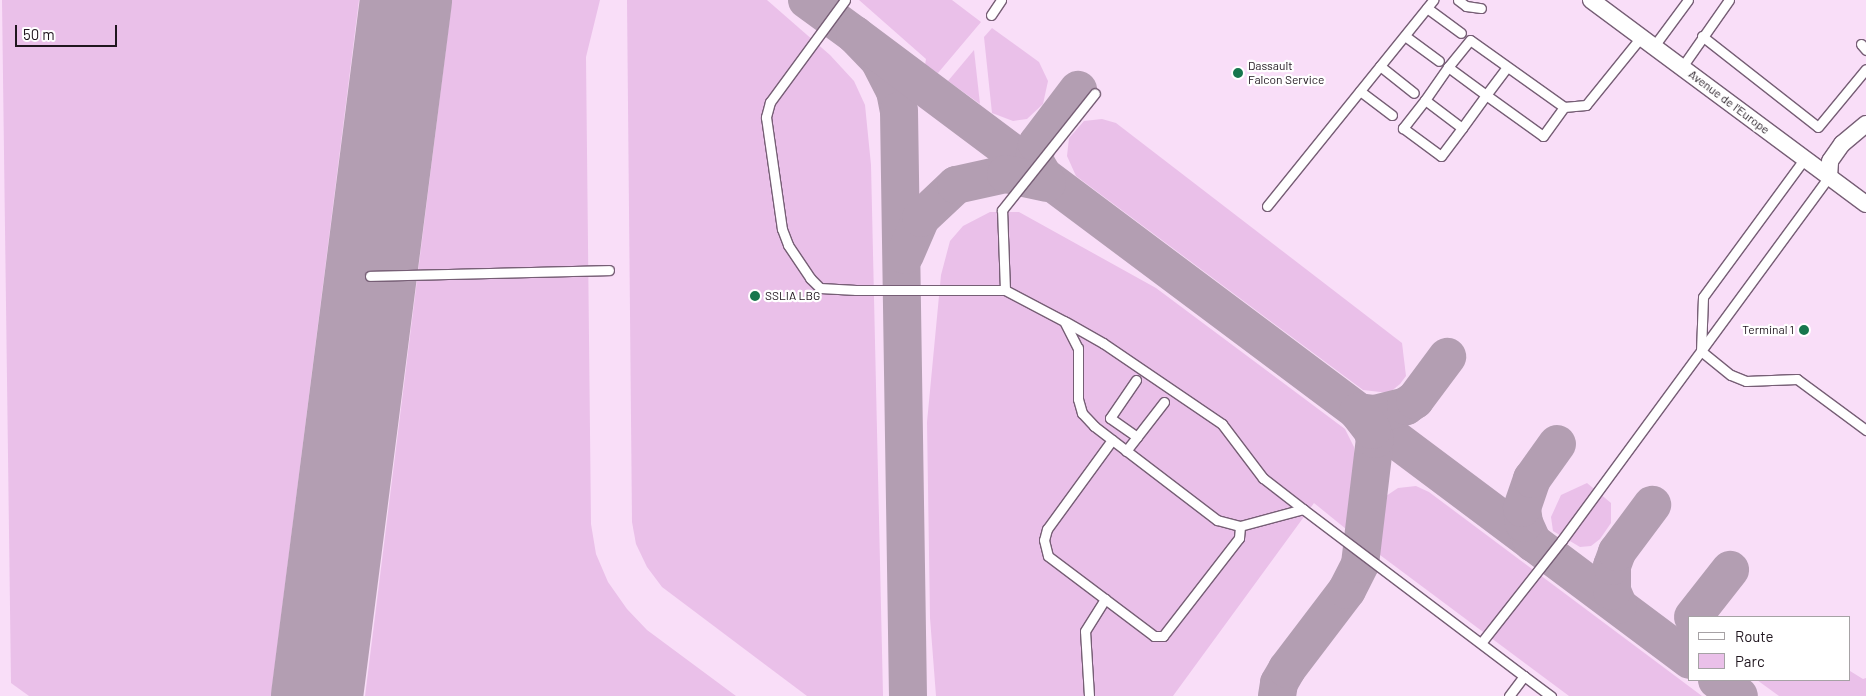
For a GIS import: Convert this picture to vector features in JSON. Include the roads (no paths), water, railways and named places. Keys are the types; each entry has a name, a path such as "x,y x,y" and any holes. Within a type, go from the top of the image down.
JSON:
{"street":[{"name":"Avenue de l'Europe","path":"1591,0 1866,204"},
{"path":"1829,177 1830,161 1842,144 1866,124"}],"lane":[{"path":"845,0 770,102 766,117 782,229 788,245 820,288 1005,290 1104,343 1222,424 1263,478 1551,696"},
{"path":"991,15 1002,0"},
{"path":"1267,206 1433,0"},
{"path":"1458,0 1466,6 1481,8"},
{"path":"1673,0 1685,3"},
{"path":"1682,67 1729,0"},
{"path":"1507,67 1441,156 1403,128 1470,40 1564,107 1586,105 1685,3"},
{"path":"1427,8 1461,33"},
{"path":"1405,36 1439,60"},
{"path":"1702,36 1818,127 1866,69"},
{"path":"1380,66 1414,92"},
{"path":"1448,68 1543,136 1564,107"},
{"path":"1360,91 1392,114"},
{"path":"1005,290 1002,210 1095,93"},
{"path":"1425,100 1462,128"},
{"path":"1702,351 1703,297 1805,158"},
{"path":"1481,643 1562,540 1829,177"},
{"path":"370,276 609,270"},
{"path":"1064,321 1078,348 1078,399 1082,413 1112,440 1217,520 1240,526 1303,509"},
{"path":"1702,351 1732,375 1746,381 1797,378 1866,430"},
{"path":"1136,380 1110,418 1137,437"},
{"path":"1126,451 1164,402"},
{"path":"1112,440 1047,529 1044,540 1048,556 1154,636 1163,636 1239,538 1240,526"},
{"path":"1089,696 1084,651 1085,631 1105,599"},
{"path":"1509,696 1524,676"}],"place":[{"name":"Dassault Falcon Service","path":"1238,73"},
{"name":"SSLIA LBG","path":"755,296"},
{"name":"Terminal 1","path":"1804,330"}]}
